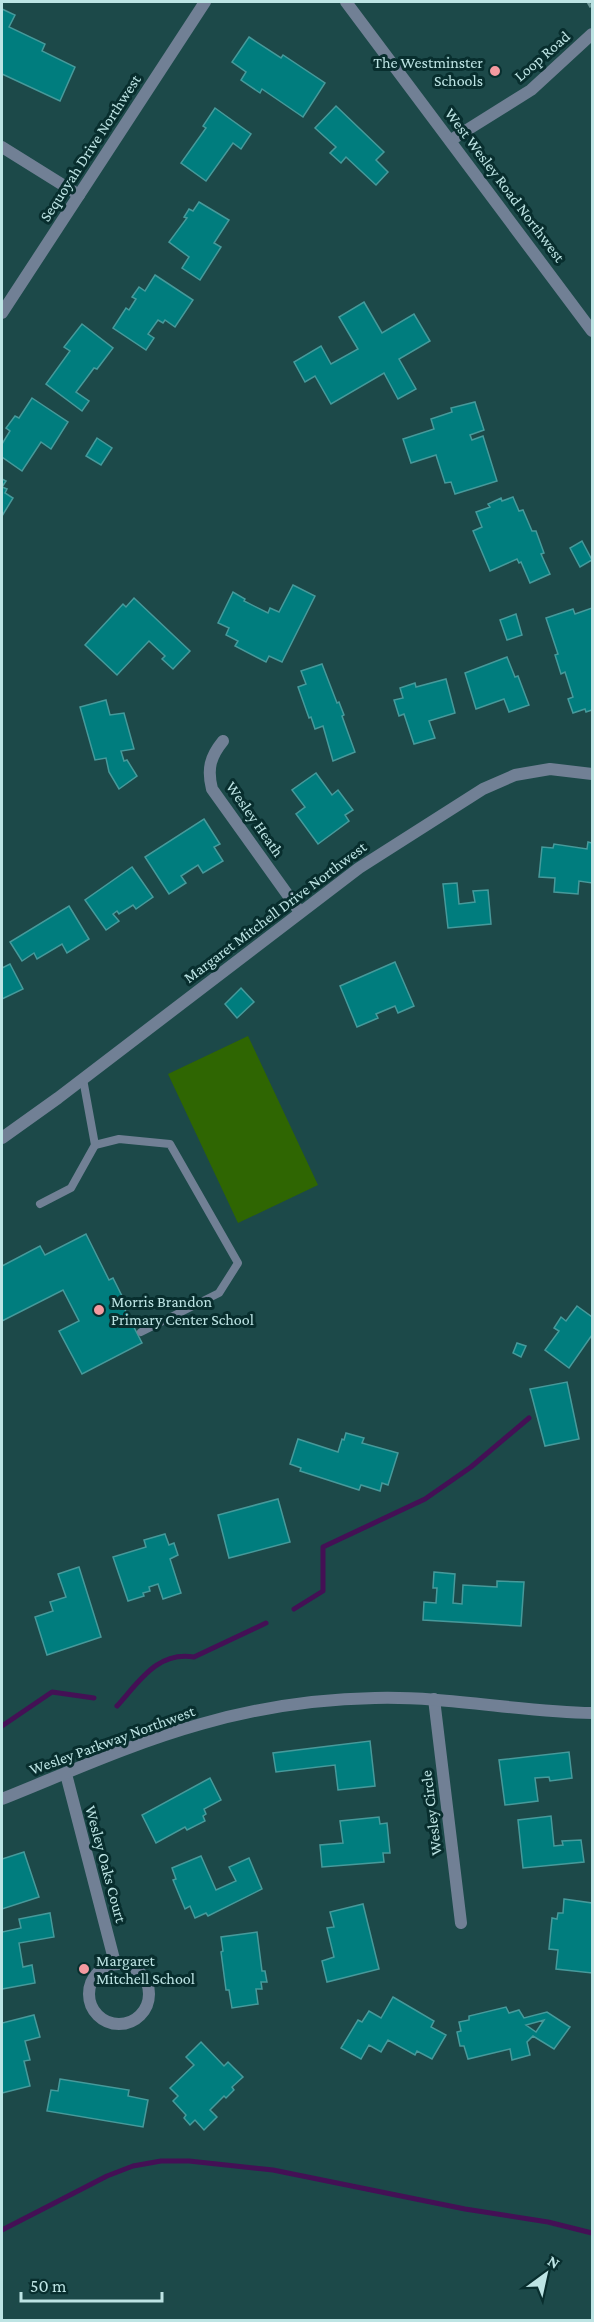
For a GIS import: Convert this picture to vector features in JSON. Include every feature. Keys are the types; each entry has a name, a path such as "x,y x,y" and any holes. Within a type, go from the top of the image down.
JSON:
{"street":[{"name":"Sequoyah Drive Northwest","path":"2,313 206,2"},
{"name":"West Wesley Road Northwest","path":"346,2 592,331"},
{"name":"Loop Road","path":"451,140 531,90 592,34"},
{"path":"2,147 79,195"},
{"name":"Wesley Heath","path":"223,741 214,752 209,765 212,789 300,912"},
{"name":"Margaret Mitchell Drive Northwest","path":"2,1138 83,1079 359,868 483,789 515,775 550,769 592,774"},
{"name":"Wesley Parkway Northwest","path":"2,1799 139,1744 190,1727 258,1710 317,1701 376,1698 434,1699 592,1713"},
{"name":"Wesley Circle","path":"434,1699 461,1923"},
{"name":"Wesley Oaks Court","path":"66,1774 115,1963"},
{"path":"115,1963 136,1968 148,1984 150,1994 148,2004 143,2012 128,2023 109,2022 100,2018 90,2002 88,1992 91,1982 105,1966 115,1963"}],"lane":[{"path":"40,1204 71,1188 95,1145 83,1079"},
{"path":"95,1145 120,1139 170,1144 238,1263 219,1293 141,1332"}],"path":[{"path":"588,2 592,9"}],"green space":[{"path":"248,1036 318,1185 238,1223 168,1074"}],"building":[{"path":"2,9 15,15 9,27 45,44 42,51 75,67 60,101 2,74"},
{"path":"249,37 281,58 283,55 325,83 303,117 262,89 260,93 241,80 246,72 232,62"},
{"path":"336,106 384,152 376,160 388,172 376,185 346,157 341,163 330,153 336,147 315,128"},
{"path":"215,108 251,134 241,149 233,143 206,181 181,163 206,128 203,126"},
{"path":"199,202 229,220 214,243 221,247 200,280 182,268 189,257 169,242 187,218 184,217 189,209 193,211"},
{"path":"155,275 193,300 175,327 165,320 163,323 158,320 148,334 154,338 146,350 113,328 126,308 129,310 136,299 132,297 139,287 145,291"},
{"path":"364,302 382,333 414,314 430,341 399,359 416,389 398,399 384,373 331,404 315,376 305,382 294,362 321,346 331,364 358,349 339,317"},
{"path":"82,324 113,348 76,392 89,401 82,411 46,384 70,351 64,347"},
{"path":"32,398 68,422 51,449 41,442 22,471 2,457 2,444 10,431 6,428 15,416 19,418"},
{"path":"475,402 484,430 470,435 472,440 483,436 497,481 455,494 451,482 445,483 436,455 411,463 403,439 434,429 431,419 452,412 451,408"},
{"path":"97,438 112,448 101,465 86,456"},
{"path":"2,487 7,489 5,493 13,498 2,516"},
{"path":"513,497 519,511 523,510 532,531 536,531 544,553 541,554 550,574 530,583 521,562 519,563 517,559 490,571 473,531 482,527 476,512 490,507 488,504 501,498 502,501"},
{"path":"582,541 592,560 580,567 570,548"},
{"path":"293,585 315,596 282,662 269,656 266,662 235,646 238,641 226,635 229,628 218,623 233,592 245,599 244,601 268,613 270,608 279,612"},
{"path":"134,598 190,651 173,669 162,659 165,656 149,641 117,675 85,645 123,604 126,607"},
{"path":"592,608 592,710 586,712 585,709 573,713 568,699 573,697 565,672 561,674 555,655 558,654 546,618 573,609 575,614"},
{"path":"516,614 522,635 507,640 500,620"},
{"path":"507,657 515,677 518,676 529,705 509,712 504,699 476,709 465,673"},
{"path":"322,664 344,715 342,716 355,752 333,761 323,726 315,729 298,687 306,684 301,671"},
{"path":"446,679 455,713 429,721 435,738 414,744 404,714 399,716 394,700 403,698 400,688 415,683 416,687"},
{"path":"106,700 110,715 124,713 134,749 121,751 124,761 127,760 137,776 119,789 109,772 106,758 95,760 80,707"},
{"path":"316,773 332,795 338,790 353,810 345,815 349,821 318,844 296,814 305,807 292,790"},
{"path":"204,819 220,844 214,847 223,861 203,873 198,865 181,876 186,883 169,894 145,857"},
{"path":"588,842 592,843 592,883 579,881 578,894 554,892 555,878 539,877 542,847 553,848 554,844 587,849"},
{"path":"132,867 153,897 136,909 133,905 119,914 117,911 113,914 119,921 106,930 85,900"},
{"path":"457,883 459,904 475,902 473,891 488,890 491,924 448,928 443,884"},
{"path":"69,906 89,939 67,953 62,944 37,959 34,953 22,961 10,942"},
{"path":"395,962 414,1006 398,1013 395,1006 376,1014 378,1018 357,1027 340,986"},
{"path":"10,964 23,989 2,999 2,968"},
{"path":"241,988 254,1002 237,1018 225,1004"},
{"name":"Morris Brandon Primary Center School","path":"86,1234 109,1280 113,1278 123,1298 120,1300 142,1343 82,1374 59,1331 79,1321 63,1290 2,1321 2,1266 40,1246 45,1255"},
{"path":"577,1306 592,1317 592,1335 569,1368 545,1350 559,1331 554,1328 561,1317 566,1321"},
{"path":"517,1343 526,1346 521,1357 513,1353"},
{"path":"567,1382 579,1439 545,1446 530,1389"},
{"path":"346,1433 364,1438 362,1443 398,1453 388,1485 382,1483 380,1491 361,1485 359,1490 300,1471 301,1468 290,1464 298,1439 338,1452"},
{"path":"278,1499 290,1542 229,1558 218,1515"},
{"path":"165,1534 169,1545 174,1543 178,1555 170,1559 181,1593 163,1599 158,1584 149,1587 150,1591 143,1593 144,1596 128,1601 113,1557 146,1547 144,1540"},
{"path":"79,1567 101,1637 47,1655 35,1617 53,1611 50,1602 66,1597 58,1574"},
{"path":"434,1572 455,1574 453,1603 462,1604 463,1585 497,1587 497,1581 524,1582 521,1626 423,1620 424,1602 436,1603 437,1588 433,1588"},
{"path":"370,1741 375,1786 338,1790 335,1765 276,1772 273,1753"},
{"path":"569,1752 572,1778 550,1781 549,1777 535,1778 538,1801 505,1805 499,1760"},
{"path":"210,1778 221,1800 204,1809 205,1821 187,1830 185,1827 156,1843 142,1815"},
{"path":"551,1816 554,1846 563,1845 562,1841 581,1840 584,1862 523,1868 518,1820"},
{"path":"379,1817 380,1824 387,1823 390,1853 383,1853 384,1862 322,1867 320,1845 343,1843 340,1821"},
{"path":"24,1852 39,1897 2,1909 2,1859"},
{"path":"201,1856 216,1890 236,1881 229,1867 249,1858 262,1889 208,1916 206,1913 195,1918 190,1906 185,1909 173,1880 176,1879 172,1868"},
{"path":"564,1899 592,1903 592,1973 556,1969 558,1950 549,1949 552,1918 557,1919 558,1913 563,1913"},
{"path":"363,1904 379,1969 327,1982 322,1961 334,1957 327,1928 334,1927 330,1912"},
{"path":"50,1913 54,1937 19,1943 23,1967 32,1965 35,1983 2,1989 2,1932 21,1928 19,1919"},
{"path":"257,1932 262,1971 265,1971 267,1982 261,1982 262,1989 256,1989 258,2004 232,2008 229,1990 226,1990 221,1937"},
{"path":"393,1997 434,2021 431,2027 446,2035 432,2059 417,2051 415,2055 388,2040 381,2052 369,2045 361,2059 341,2048 358,2020 362,2022 369,2011 381,2018"},
{"path":"506,2007 509,2013 519,2010 524,2018 547,2012 570,2027 554,2049 533,2036 527,2042 530,2055 512,2060 510,2049 468,2059 464,2046 460,2046 457,2032 461,2031 459,2022 469,2020 469,2016","holes":["544,2020 536,2032 526,2025"]},
{"path":"34,2015 40,2037 25,2041 30,2060 24,2061 30,2086 2,2093 2,2023"},
{"path":"201,2042 224,2066 228,2062 243,2077 232,2087 234,2090 226,2098 224,2096 210,2110 217,2117 204,2130 195,2120 190,2125 184,2118 186,2115 173,2101 178,2096 170,2088 194,2065 186,2057"},
{"path":"60,2079 129,2090 128,2096 148,2100 143,2127 47,2111 51,2090 58,2091"}],"waterway":[{"path":"294,1609 323,1591 323,1547 425,1499 471,1467 529,1418"},
{"path":"117,1706 141,1678 159,1664 181,1656 194,1657 266,1623"},
{"path":"2,1726 52,1692 94,1698"},
{"path":"2,2230 107,2176 133,2166 161,2161 189,2161 273,2170 465,2209 548,2222 592,2233"}],"place":[{"name":"The Westminster Schools","path":"495,71"},
{"name":"Morris Brandon Primary Center School","path":"99,1310"},
{"name":"Margaret Mitchell School","path":"84,1969"}]}
